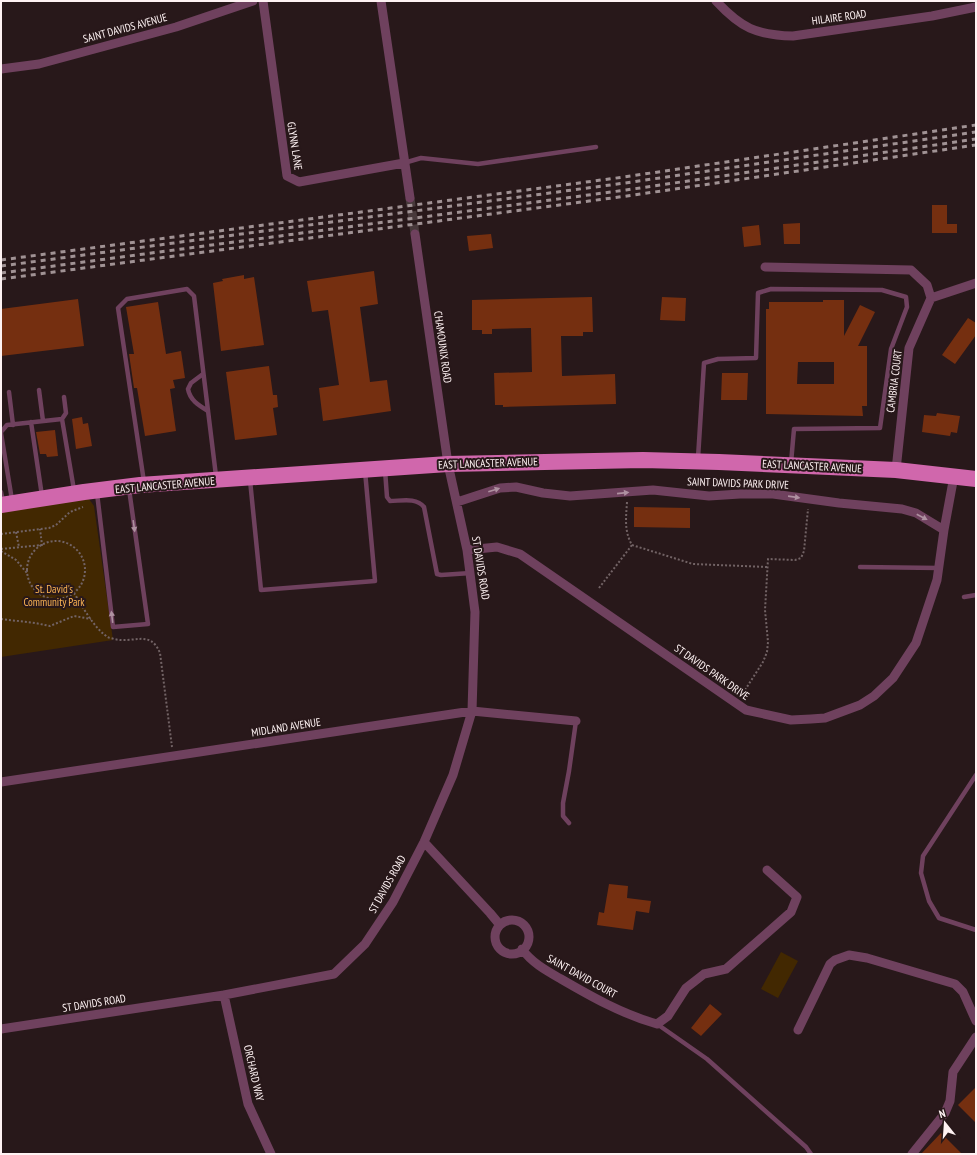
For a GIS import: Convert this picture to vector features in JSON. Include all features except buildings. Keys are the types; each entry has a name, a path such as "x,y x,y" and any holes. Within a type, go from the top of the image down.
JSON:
{"highway":[{"name":"EAST LANCASTER AVENUE","path":"4,502 42,499 74,494 97,497 137,486 448,464 643,460 698,461 896,470 976,479"}],"street":[{"name":"SAINT DAVIDS AVENUE","path":"1,69 40,64 176,27 254,1"},
{"name":"GLYNN LANE","path":"263,1 286,176 299,182 404,163"},
{"path":"381,1 410,198"},
{"name":"HILAIRE ROAD","path":"716,1 727,13 742,24 757,32 773,36 793,36 932,16 976,7"},
{"name":"CHAMOUNIX ROAD","path":"415,234 448,464"},
{"path":"765,267 911,270 927,285 931,298 976,284"},
{"name":"CAMBRIA COURT","path":"896,470 909,348 931,298"},
{"name":"ST DAVIDS ROAD","path":"1,1029 224,995 334,974 365,944 393,902 424,842 453,775 472,711 475,612 467,550 448,464"},
{"name":"ST DAVIDS PARK DRIVE","path":"467,550 497,548 520,554 746,710 791,720 825,718 860,705 874,696 893,678 916,643 937,580 954,476"},
{"name":"SAINT DAVIDS PARK DRIVE","path":"457,502 500,488 516,487 543,493 570,496 653,490 709,496 773,494 839,503 902,509 916,514 944,530"},
{"name":"MIDLAND AVENUE","path":"1,782 472,711 576,722"},
{"path":"424,842 500,925"},
{"path":"657,1024 668,1016 686,988 704,974 726,969 791,912 797,897 767,870"},
{"path":"510,920 514,920 523,925 528,932 528,938 527,943 522,949 518,952 511,953 504,952 500,949 495,938 500,925 510,920"},
{"name":"SAINT DAVID COURT","path":"522,949 532,961 597,1000 657,1024"},
{"path":"798,1030 830,964 835,960 849,955 867,958 955,984 963,992 976,1021"},
{"name":"ORCHARD WAY","path":"224,995 248,1104 271,1154"},
{"path":"912,1154 945,1113 950,1101 953,1072 976,1037"}],"lane":[{"path":"404,163 421,158 478,164 596,147"},
{"path":"97,497 113,627 148,624 137,486 118,308 127,299 187,289 194,296 216,480"},
{"path":"698,461 704,363 718,359 756,358 758,293 771,289 882,290 906,297 907,307 891,349 880,428 794,429 791,465"},
{"path":"203,374 191,383 188,389 190,396 197,404 208,411"},
{"path":"39,390 44,421"},
{"path":"9,392 13,425"},
{"path":"64,397 66,413 62,419 74,494"},
{"path":"4,502 1,432 7,425 62,419"},
{"path":"31,422 42,499"},
{"path":"385,468 387,497 390,501 416,500 421,502 424,507 438,574 470,573"},
{"path":"250,478 261,590 375,582 365,470"},
{"path":"860,567 939,568"},
{"path":"964,597 976,595"},
{"path":"569,823 563,816 563,803 576,722"},
{"path":"976,775 923,856 921,873 929,901 939,918 976,930"},
{"path":"657,1024 707,1059 803,1144 811,1154"}],"path":[{"path":"1,534 40,529 56,525 70,512 82,507 94,506 97,497"},
{"path":"628,499 625,528 632,545 693,564 767,567"},
{"path":"745,690 763,662 767,652 768,642 765,610 768,559 795,560 801,558 804,551 808,505"},
{"path":"40,529 42,545"},
{"path":"16,532 19,547"},
{"path":"1,550 16,560 27,574 32,587 42,595 52,598 62,598 74,593 79,588 84,577 85,565 81,555 72,546 61,541 50,541 42,545 32,555 28,564 27,574"},
{"path":"1,550 42,545"},
{"path":"599,588 632,545"},
{"path":"74,593 91,619 107,637 122,641 145,639 151,640 156,645 160,653 173,756"},
{"path":"1,620 50,626 74,616 91,619"}],"green space":[{"name":"St. David's Community Park","path":"84,492 94,506 113,640 1,657 1,506"},
{"path":"781,952 798,961 778,998 761,989"}],"tunnel":[{"path":"410,198 415,234"}],"railway":[{"path":"1,260 624,177 976,125"},
{"path":"1,266 625,183 976,132"},
{"path":"1,273 626,190 976,139"},
{"path":"1,279 627,196 976,145"}]}
